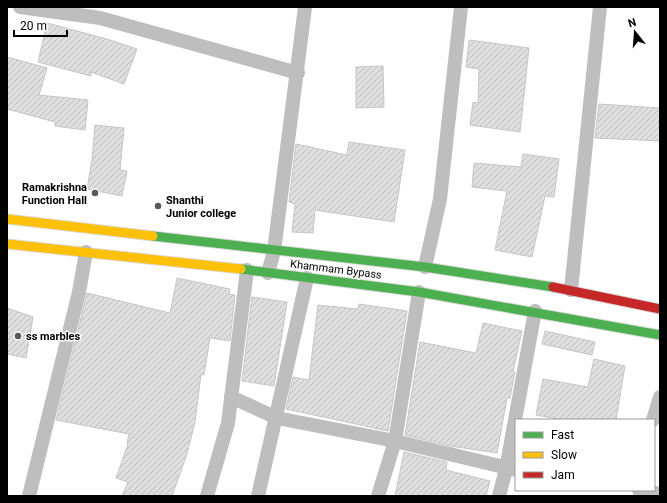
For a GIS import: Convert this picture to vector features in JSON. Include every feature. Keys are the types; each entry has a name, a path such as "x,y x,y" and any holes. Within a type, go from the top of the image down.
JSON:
{"highway":[{"name":"Khammam Bypass","path":"7,219 425,267 571,290 660,308"},
{"name":"Khammam Bypass","path":"7,244 247,270 419,292 535,311 660,335"}],"street":[{"path":"20,7 101,13 298,73"},
{"path":"268,273 274,250 298,73 305,7"},
{"path":"425,267 440,199 461,7"},
{"path":"571,290 600,7"},
{"path":"29,496 79,292 86,252"},
{"path":"207,496 228,423 247,270"},
{"path":"258,496 277,418 307,278"},
{"path":"378,496 395,441 419,292"},
{"path":"519,419 535,311"},
{"path":"231,397 277,418 395,441 511,470"},
{"path":"653,419 660,397"},
{"path":"499,496 511,470 515,444"},
{"path":"644,491 660,494"}],"building":[{"path":"47,23 107,39 137,49 124,84 91,72 91,76 38,62"},
{"path":"469,40 529,48 520,132 470,125 473,102 478,103 479,69 466,67"},
{"path":"7,57 47,68 39,95 88,100 85,130 55,126 55,122 7,109"},
{"path":"383,66 384,107 356,108 356,67"},
{"path":"599,104 660,108 660,141 595,138"},
{"path":"95,125 124,128 120,170 127,171 122,196 87,189 92,160"},
{"path":"349,142 405,150 394,222 315,210 313,233 292,232 295,204 289,202 296,144 347,155"},
{"path":"523,154 559,159 554,197 545,196 532,257 495,250 507,191 472,187 474,163 521,167"},
{"path":"177,278 230,289 229,294 235,295 230,341 210,338 204,375 201,374 195,422 187,454 172,496 122,496 128,482 116,478 128,444 129,434 56,420 87,293 170,313"},
{"path":"252,297 287,302 274,386 242,381"},
{"path":"359,304 407,311 388,431 286,409 293,377 309,380 318,305 358,309"},
{"name":"ss marbles","path":"7,308 33,317 26,358 7,354"},
{"path":"483,323 522,331 513,371 515,372 510,398 507,398 497,453 450,446 405,435 420,342 476,353"},
{"path":"545,331 595,342 592,355 542,344"},
{"path":"594,359 625,366 616,419 558,419 536,415 543,379 588,387"},
{"path":"404,452 447,462 446,470 490,481 486,496 395,496"}],"traffic: fast":[{"path":"153,236 425,267 553,287"},
{"path":"241,269 419,292 660,335"}],"traffic: slow":[{"path":"7,219 153,236"},
{"path":"7,244 241,269"}],"traffic: jam":[{"path":"553,287 660,309"}],"place":[{"name":"Ramakrishna Function Hall","path":"95,193"},
{"name":"Shanthi Junior college","path":"158,206"},
{"name":"ss marbles","path":"18,336"}]}
